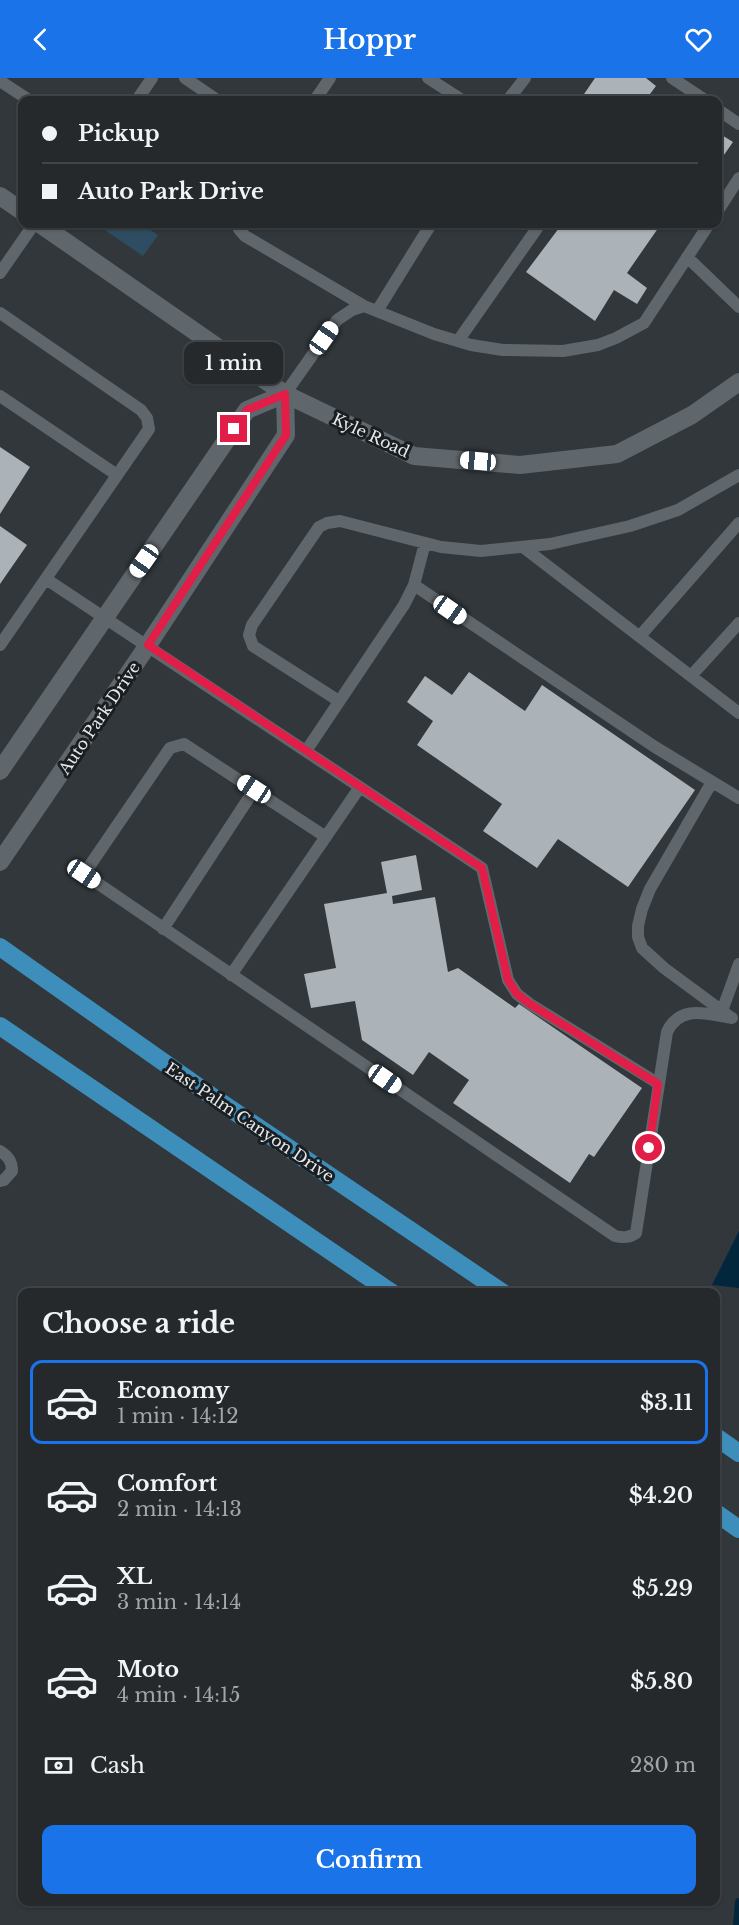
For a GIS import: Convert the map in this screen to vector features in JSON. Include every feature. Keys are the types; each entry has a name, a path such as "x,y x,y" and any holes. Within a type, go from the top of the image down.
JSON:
{"main road":[{"name":"East Palm Canyon Drive","path":"0,947 213,1097 496,1288"},
{"path":"0,1026 385,1288"},
{"path":"720,1440 739,1454"},
{"path":"720,1516 739,1529"}],"street":[{"path":"0,196 18,208"},
{"name":"Kyle Road","path":"46,228 285,394 414,456 520,465 617,454 692,415 739,382"},
{"path":"0,771 247,410 285,394"},
{"name":"Auto Park Drive","path":"0,862 148,645 286,435 285,394"}],"lane":[{"path":"140,96 152,78"},
{"path":"185,78 211,96"},
{"path":"318,96 330,78"},
{"path":"428,78 456,96"},
{"path":"511,96 525,78"},
{"path":"672,78 699,96"},
{"path":"0,81 23,96"},
{"path":"722,112 739,124"},
{"path":"722,204 739,178"},
{"path":"0,273 31,228"},
{"path":"239,228 245,236 364,306 435,334 471,345 503,350 563,351 598,345 644,323 706,228"},
{"path":"377,311 429,228"},
{"path":"458,341 537,228"},
{"path":"687,257 739,308"},
{"path":"285,394 337,320 352,310 364,306"},
{"path":"0,313 141,410 147,418 149,429 0,645"},
{"path":"0,396 117,475"},
{"path":"339,700 253,646 249,635 252,626 319,527 340,521 441,547 481,551 550,544 630,526 678,510 739,475"},
{"path":"640,636 739,523"},
{"path":"306,751 404,605 414,585 425,543"},
{"path":"523,547 739,713"},
{"path":"46,579 482,868 508,980 517,994 658,1084"},
{"path":"414,585 646,741 739,798"},
{"path":"691,676 739,623"},
{"path":"327,837 184,744 170,748 84,874 615,1236 623,1238 636,1233 658,1084 667,1032 672,1021 679,1016 694,1012 732,1018 664,968 642,948 638,937 642,909 650,889 712,782"},
{"path":"231,975 360,787"},
{"path":"163,928 254,789"},
{"path":"722,1011 739,964"},
{"path":"0,1151 8,1156 12,1166 12,1171 0,1181"}],"shaded area":[{"path":"102,228 147,228 158,235 143,256"},
{"path":"739,1231 739,1288 712,1285"}],"building":[{"path":"595,78 646,78 656,86 648,96 583,96"},
{"path":"722,135 733,142 722,158"},
{"path":"559,228 658,228 627,273 647,288 637,304 614,290 595,321 526,272"},
{"path":"0,447 30,467 0,514"},
{"path":"0,526 27,545 0,584"},
{"path":"469,672 525,711 542,685 695,790 628,887 558,839 537,868 483,831 502,804 417,745 433,721 407,702 425,676 452,695"},
{"path":"416,855 422,890 392,896 393,904 435,897 448,972 458,968 515,1008 519,1004 642,1088 594,1157 589,1154 570,1183 453,1103 469,1080 429,1052 413,1075 362,1040 355,1001 311,1008 304,974 336,968 324,904 387,893 381,862"}],"waterway":[{"path":"737,1925 739,1902"}],"route":[{"path":"234,429 247,410 285,394 286,435 148,645 482,868 508,980 517,994 658,1084 649,1148"}]}
